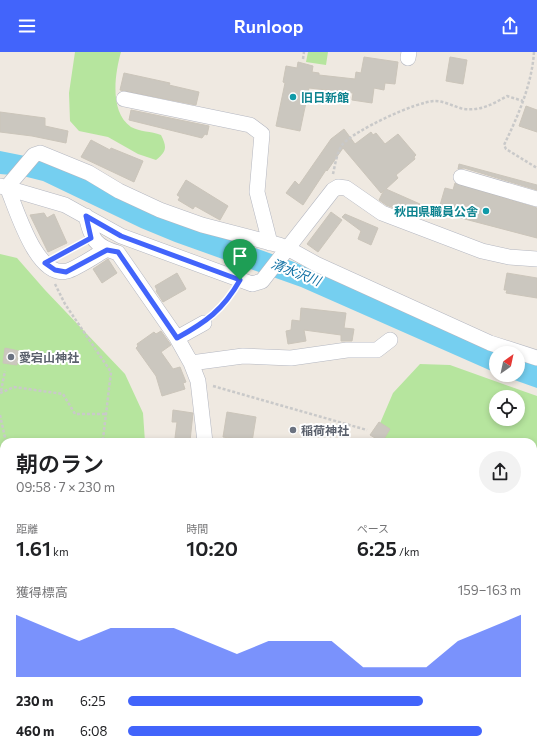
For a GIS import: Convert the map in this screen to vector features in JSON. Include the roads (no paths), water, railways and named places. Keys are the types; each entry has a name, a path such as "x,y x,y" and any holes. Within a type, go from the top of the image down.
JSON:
{"street":[{"path":"124,99 250,125 262,134 257,192 270,242"},
{"path":"7,184 34,152 89,172 119,191 160,210 202,225 270,242 286,251 490,343 537,358"},
{"path":"461,177 537,199"},
{"path":"7,184 65,205 121,236 252,284 262,281 333,190 338,187 346,188 382,213 482,251 537,259"},
{"path":"7,184 31,246 45,263 55,270 66,272 107,250"},
{"path":"86,216 91,238 107,250 118,252 177,338 191,362 198,381 205,438"},
{"path":"177,338 204,323"},
{"path":"191,362 243,356 291,358 347,350 377,350 390,340"}],"water":[{"name":"清水沢川","path":"0,151 40,159 208,231 294,262 489,350 489,370 301,287 175,242 141,228 43,181 23,176 0,174"},
{"path":"525,362 537,365 537,388 520,382 525,382"}],"place":[{"name":"旧日新館","path":"293,97"},
{"name":"秋田県職員公舎","path":"486,211"},
{"name":"愛宕山神社","path":"11,357"},
{"name":"稲荷神社","path":"293,430"}]}
